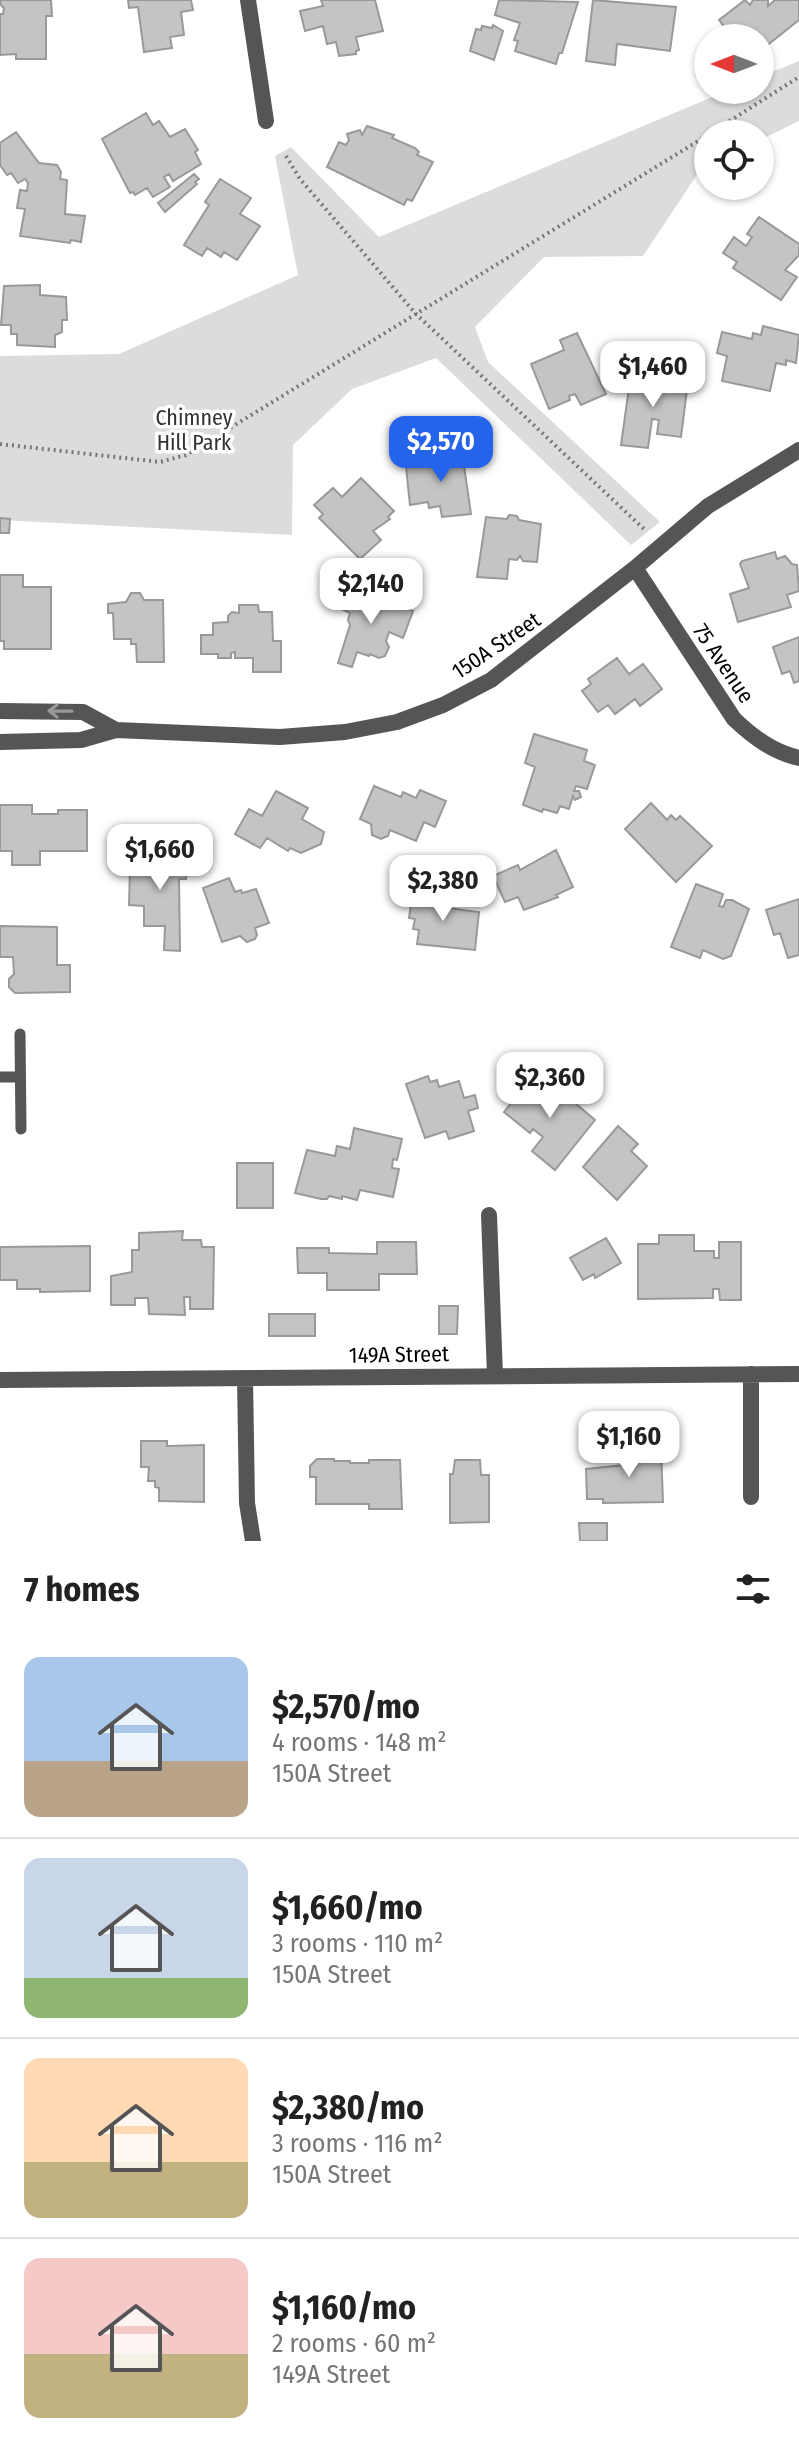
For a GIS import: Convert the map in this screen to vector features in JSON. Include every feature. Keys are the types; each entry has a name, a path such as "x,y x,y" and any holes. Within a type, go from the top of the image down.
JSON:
{"street":[{"path":"248,0 266,121"},
{"name":"150A Street","path":"0,742 81,740 116,730 280,737 345,732 397,722 443,705 491,680 635,568 708,506 799,450"},
{"name":"75 Avenue","path":"635,568 734,719 770,747 799,758"},
{"name":"150A Street","path":"0,711 83,712 116,730"},
{"path":"489,1215 495,1375"},
{"path":"751,1374 751,1497"},
{"name":"149A Street","path":"0,1380 799,1374"},
{"path":"245,1378 247,1503 253,1541"}],"lane":[{"path":"20,1034 21,1129"},
{"path":"0,1077 20,1077"}],"path":[{"path":"731,120 799,77"},
{"path":"0,444 160,462 186,455 694,143"},
{"path":"286,156 300,179 415,313 650,533"}],"green space":[{"name":"Chimney Hill Park","path":"799,61 799,121 774,133 774,120 694,120 694,179 643,256 544,257 475,327 488,362 660,522 631,545 436,358 352,389 293,445 292,535 0,520 0,356 119,354 298,275 275,156 291,147 379,237 696,104 774,104 774,71"}],"building":[{"path":"1,0 51,0 52,16 46,16 46,59 16,59 16,54 0,55 0,14 3,14 4,8"},
{"path":"128,0 191,0 193,10 181,12 184,35 170,37 172,48 144,52 138,7 129,8"},
{"path":"321,0 375,0 383,31 356,37 359,50 356,54 339,56 336,42 327,44 323,26 305,31 300,11 323,6"},
{"path":"499,0 578,2 556,64 515,51 518,41 514,40 520,23 495,15"},
{"path":"593,0 676,7 670,51 617,44 615,65 586,61"},
{"path":"745,0 750,5 753,0 768,0 768,6 775,0 799,0 799,20 774,40 774,24 722,24 719,20"},
{"path":"493,25 503,31 494,60 470,51 476,29 481,30 482,26 492,28"},
{"path":"146,113 153,125 159,121 170,137 185,129 198,150 195,152 201,164 173,181 169,174 164,177 170,187 153,197 147,188 135,195 130,193 102,139"},
{"path":"367,126 394,135 392,138 415,148 419,152 417,155 433,162 412,201 407,199 404,205 327,167 339,142 346,145 349,140 347,134 360,130 362,135"},
{"path":"16,132 39,163 57,165 61,172 60,179 67,180 65,214 85,216 81,242 20,236 25,209 17,208 20,190 27,191 28,183 25,179 18,183 0,165 0,143"},
{"path":"194,174 199,179 195,182 197,184 165,212 158,203"},
{"path":"220,179 251,198 240,214 260,226 237,260 224,252 221,257 207,248 202,256 184,245 209,205 205,202"},
{"path":"759,217 799,244 799,255 785,270 797,277 781,300 733,268 737,262 723,253 734,237 746,246 752,237 747,234"},
{"path":"40,285 40,295 66,297 67,320 62,320 62,332 55,335 55,347 17,345 17,334 11,334 11,325 1,325 4,286"},
{"path":"763,326 799,335 796,363 786,360 786,365 776,363 770,391 722,381 727,356 717,353 722,332 752,339 753,333 761,335"},
{"path":"577,333 606,394 581,405 575,394 569,396 570,400 549,409 531,364 564,350 560,340"},
{"path":"631,373 682,380 681,388 687,390 681,437 657,434 659,420 652,419 648,448 621,445"},
{"path":"458,446 460,460 463,459 471,514 442,517 440,506 429,508 428,502 410,505 406,467 440,463 437,449"},
{"path":"361,478 394,511 388,517 390,519 373,531 381,540 360,559 319,518 323,514 314,505 333,488 342,497"},
{"path":"509,515 541,524 537,562 523,561 520,556 517,560 509,559 507,579 477,577 486,517 507,519"},
{"path":"0,518 10,519 9,533 0,533"},
{"path":"775,552 777,559 785,556 797,565 799,591 787,595 791,607 738,622 730,594 749,588 740,564"},
{"path":"0,575 23,575 23,587 51,587 51,649 4,649 4,641 0,641"},
{"path":"349,588 413,611 403,638 389,632 386,641 389,647 385,656 379,658 357,652 352,667 338,663 350,625 350,613 341,609"},
{"path":"131,593 140,593 144,600 163,600 164,662 137,662 136,644 131,644 131,639 114,639 113,613 108,613 108,604 126,602"},
{"path":"239,605 258,605 259,612 272,612 273,641 281,641 281,672 253,672 253,658 235,658 235,652 231,653 231,658 201,654 201,635 213,635 213,623 228,622 232,612 239,613"},
{"path":"799,637 799,681 794,683 790,671 782,674 773,647"},
{"path":"617,658 629,674 643,664 662,689 640,706 635,699 615,714 608,705 598,712 582,691 591,684 588,679"},
{"path":"534,734 587,750 584,761 595,765 587,789 576,786 574,791 579,791 581,797 575,800 573,796 569,809 560,806 557,813 543,809 542,812 523,805 535,767 525,763"},
{"path":"374,786 401,797 403,792 416,798 420,790 446,801 435,827 424,822 416,841 390,830 388,836 381,839 372,835 371,824 360,819"},
{"path":"276,791 308,808 302,819 324,832 321,844 301,853 290,848 288,851 267,838 260,848 235,834 249,809 262,816"},
{"path":"651,803 667,820 671,815 676,820 680,816 712,846 676,882 625,829"},
{"path":"0,805 32,805 32,814 87,810 87,851 40,851 40,865 12,865 12,851 0,851"},
{"path":"151,849 187,849 186,879 179,879 180,951 164,950 165,926 144,926 144,906 129,905 130,867 136,862 145,862 151,867"},
{"path":"556,850 573,887 556,895 558,897 524,910 518,897 505,902 493,876 518,865 520,870"},
{"path":"229,878 235,892 256,889 269,923 255,928 255,939 247,942 240,936 222,942 203,888"},
{"path":"696,884 723,894 719,906 723,907 726,900 732,900 749,909 731,956 723,959 703,950 700,958 671,947"},
{"path":"413,891 441,894 440,907 479,912 475,950 417,944 419,930 413,929 415,919 409,918"},
{"path":"799,899 799,955 788,958 780,933 774,935 766,910"},
{"path":"0,926 57,927 57,965 70,965 70,992 15,993 9,987 9,979 14,974 13,957 0,957"},
{"path":"428,1076 430,1082 437,1080 439,1087 459,1081 464,1098 475,1095 478,1108 468,1111 474,1131 449,1139 446,1131 425,1138 406,1084"},
{"path":"531,1079 539,1086 549,1081 595,1120 555,1170 532,1151 543,1137 533,1129 530,1133 504,1112"},
{"path":"618,1126 638,1144 631,1151 647,1166 617,1200 583,1167"},
{"path":"354,1128 402,1139 397,1160 393,1159 392,1168 399,1169 393,1197 360,1190 357,1200 342,1196 342,1199 329,1196 321,1199 295,1193 307,1150 335,1156 337,1146 350,1149"},
{"path":"237,1163 273,1163 273,1208 237,1208"},
{"path":"183,1231 182,1240 201,1240 202,1247 214,1247 213,1309 190,1309 190,1297 184,1297 185,1315 149,1314 148,1298 135,1298 135,1305 111,1305 111,1276 132,1272 132,1250 139,1250 139,1233"},
{"path":"659,1235 694,1235 694,1251 714,1251 714,1258 719,1258 719,1242 741,1242 741,1300 720,1300 719,1289 713,1289 713,1298 638,1299 638,1244 659,1244"},
{"path":"606,1238 621,1263 595,1278 594,1274 583,1280 570,1258"},
{"path":"377,1242 416,1242 417,1274 379,1274 379,1290 327,1290 327,1273 298,1273 297,1248 329,1248 329,1253 377,1254"},
{"path":"90,1246 90,1291 40,1292 40,1289 17,1289 17,1280 0,1280 0,1247"},
{"path":"439,1306 458,1306 457,1334 439,1334"},
{"path":"269,1314 315,1314 315,1336 269,1336"},
{"path":"141,1441 167,1441 167,1446 204,1445 204,1502 159,1501 159,1488 155,1487 155,1481 148,1481 149,1467 141,1467"},
{"path":"624,1448 661,1448 663,1502 603,1503 603,1499 587,1499 586,1469 624,1465"},
{"path":"317,1459 350,1463 400,1460 402,1509 369,1509 369,1504 316,1504 316,1477 310,1477 310,1466"},
{"path":"455,1460 480,1460 481,1475 489,1475 489,1522 450,1523 450,1474 453,1474"},
{"path":"579,1523 607,1523 607,1541 580,1541"}]}
